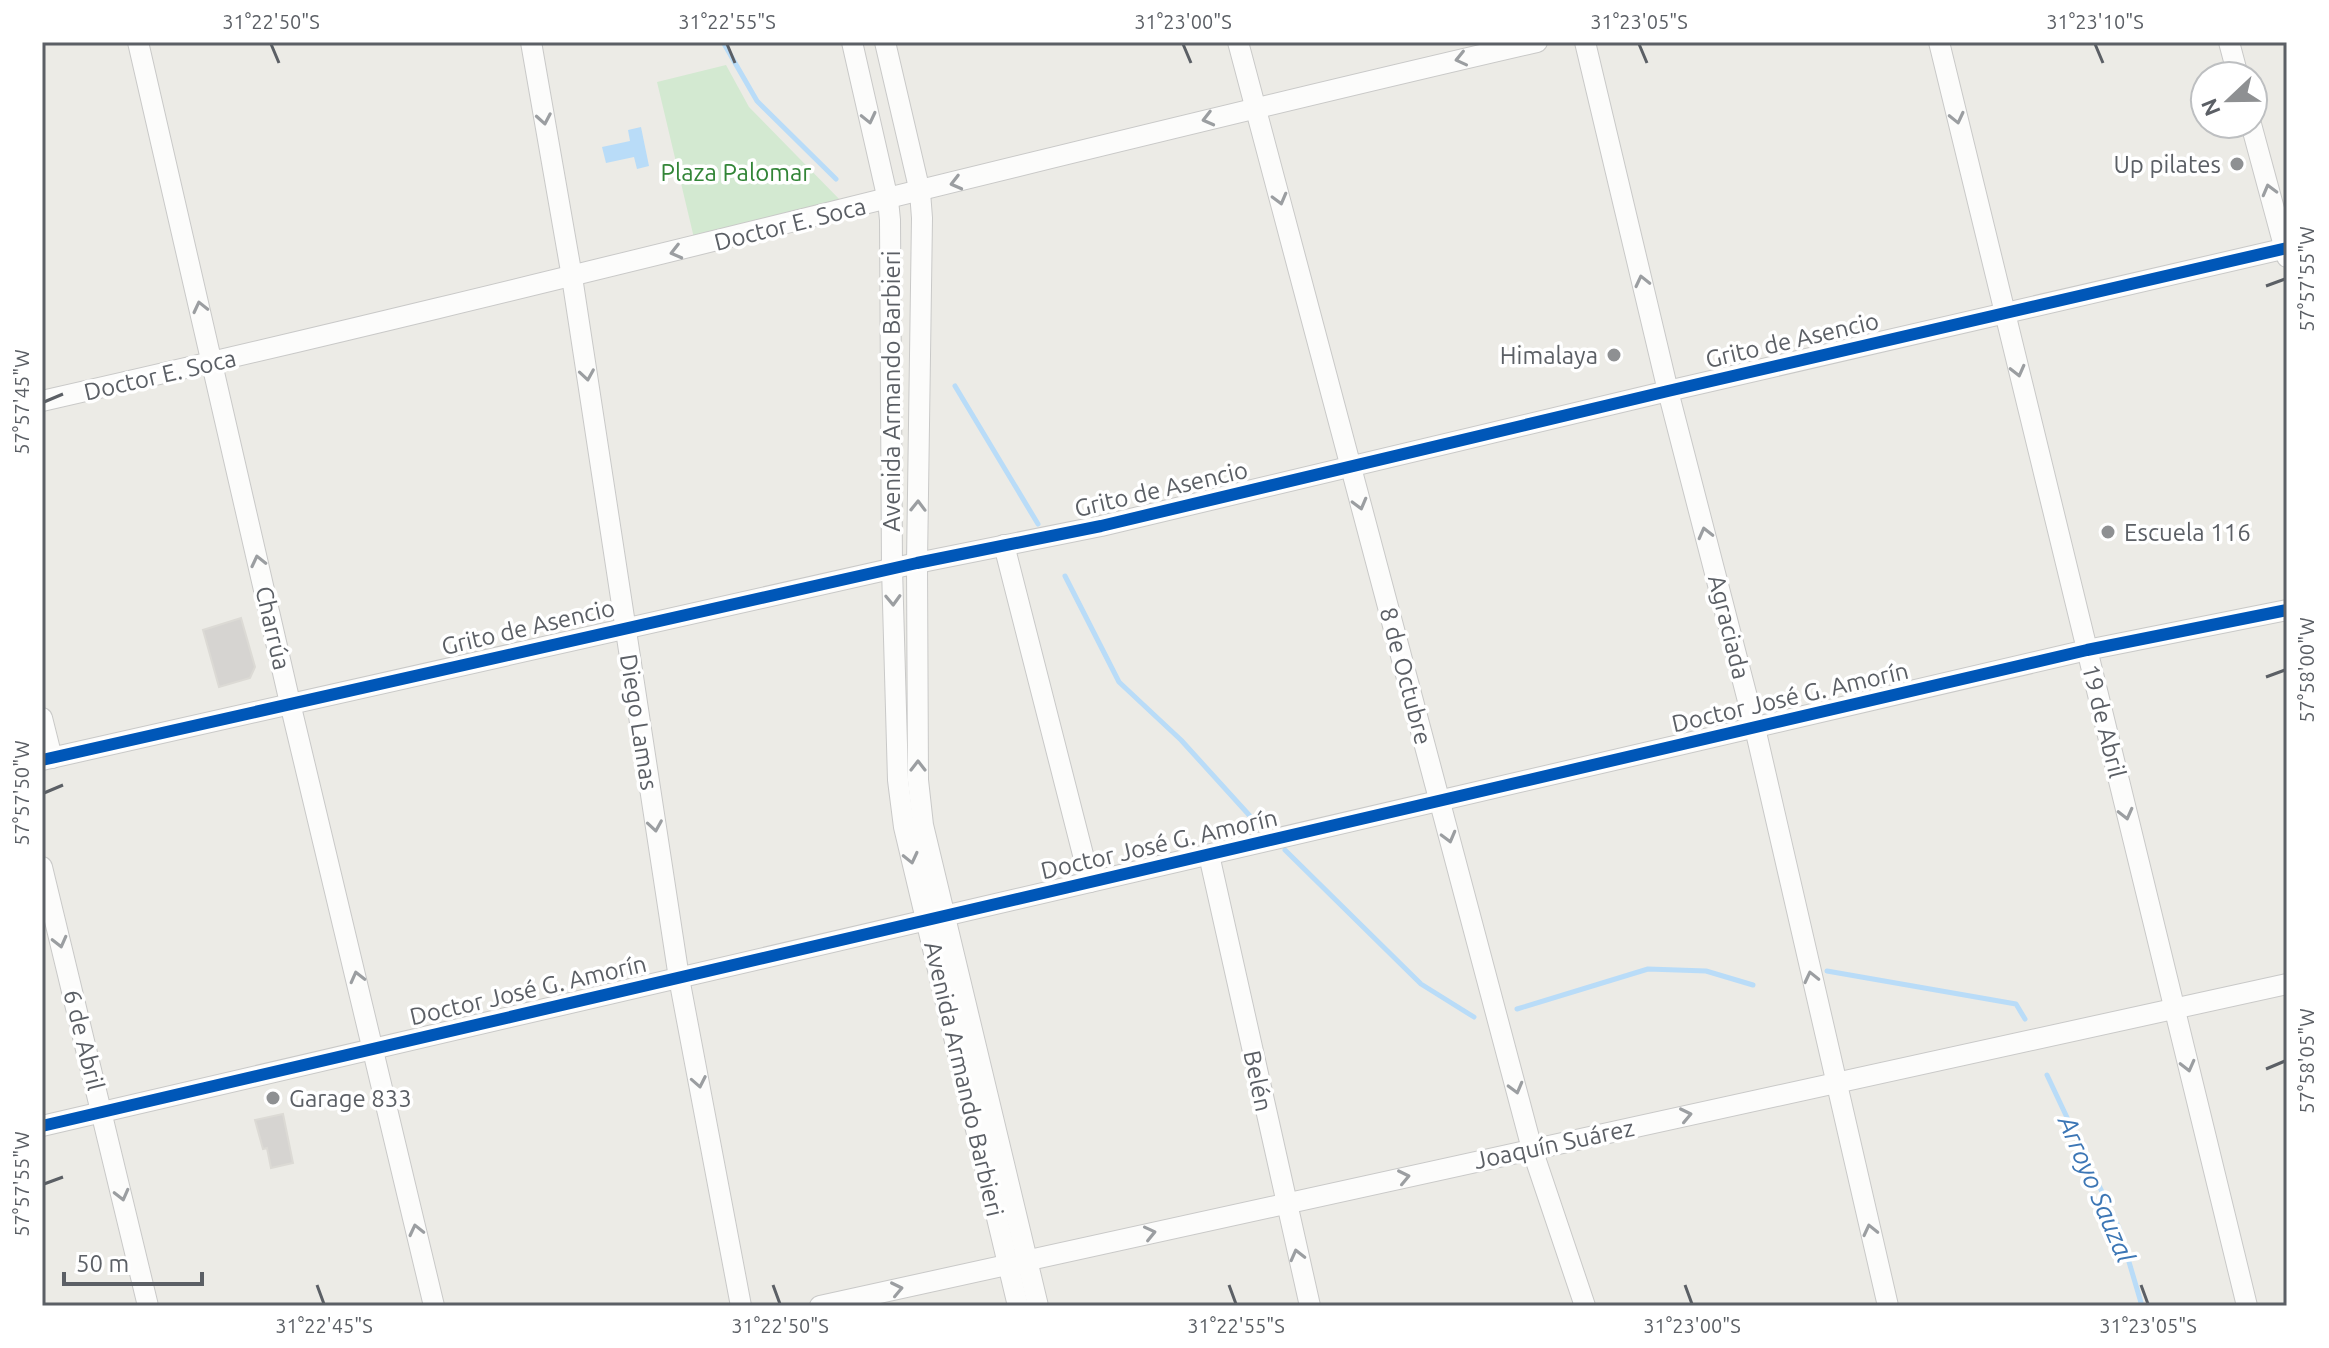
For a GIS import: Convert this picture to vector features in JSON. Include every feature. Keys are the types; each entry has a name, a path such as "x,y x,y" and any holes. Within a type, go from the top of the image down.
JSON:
{"street":[{"name":"Charrúa","path":"138,42 290,704 434,1306"},
{"name":"Diego Lamas","path":"531,42 572,277 679,978 741,1306"},
{"name":"Avenida Armando Barbieri","path":"852,42 890,220 892,568 898,780 904,827 936,918"},
{"name":"Avenida Armando Barbieri","path":"885,42 920,192 922,218 917,563 918,780 923,825 936,918 1018,1262 1038,1306"},
{"name":"8 de Octubre","path":"1238,42 1532,1149 1585,1306"},
{"name":"Doctor E. Soca","path":"42,401 214,363 888,200 1255,107 1537,42"},
{"name":"Agraciada","path":"1585,42 1668,391 1755,728 1888,1306"},
{"name":"19 de Abril","path":"1939,42 2247,1306"},
{"path":"2255,140 2286,251"},
{"name":"Grito de Asencio","path":"47,759 892,568 1101,526 1668,391 2286,251"},
{"path":"1004,545 1090,882"},
{"name":"Doctor José G. Amorín","path":"42,1126 2087,650 2287,610"},
{"path":"42,718 47,759"},
{"name":"Belén","path":"1209,855 1310,1306"},
{"name":"6 de Abril","path":"42,867 148,1306"},
{"name":"Joaquín Suárez","path":"820,1306 2287,984"},
{"name":"Avenida Armando Barbieri","path":"1018,1262 1018,1306"}],"green space":[{"name":"Plaza Palomar","path":"726,65 749,107 843,203 694,238 657,82"}],"water":[{"path":"641,127 649,166 637,169 634,157 606,163 602,147 630,141 628,130"}],"building":[{"path":"241,618 255,667 250,678 219,687 203,630"},
{"path":"283,1114 293,1163 271,1168 267,1148 263,1149 255,1120"}],"waterway":[{"path":"723,42 757,101 836,179"},
{"path":"955,386 1038,524"},
{"path":"1065,576 1119,682 1181,740 1250,816"},
{"path":"1285,850 1421,984 1474,1017"},
{"path":"1517,1009 1648,969 1706,971 1753,985"},
{"path":"1827,971 2016,1004 2025,1019"},
{"name":"Arroyo Sauzal","path":"2047,1075 2119,1228 2142,1306"}],"cycle path":[{"path":"42,760 917,563 1101,526 2287,248"},
{"path":"42,1126 2087,650 2287,610"}],"place":[{"name":"Up pilates","path":"2237,164"},
{"name":"Himalaya","path":"1614,355"},
{"name":"Escuela 116","path":"2108,532"},
{"name":"Garage 833","path":"273,1098"}]}
